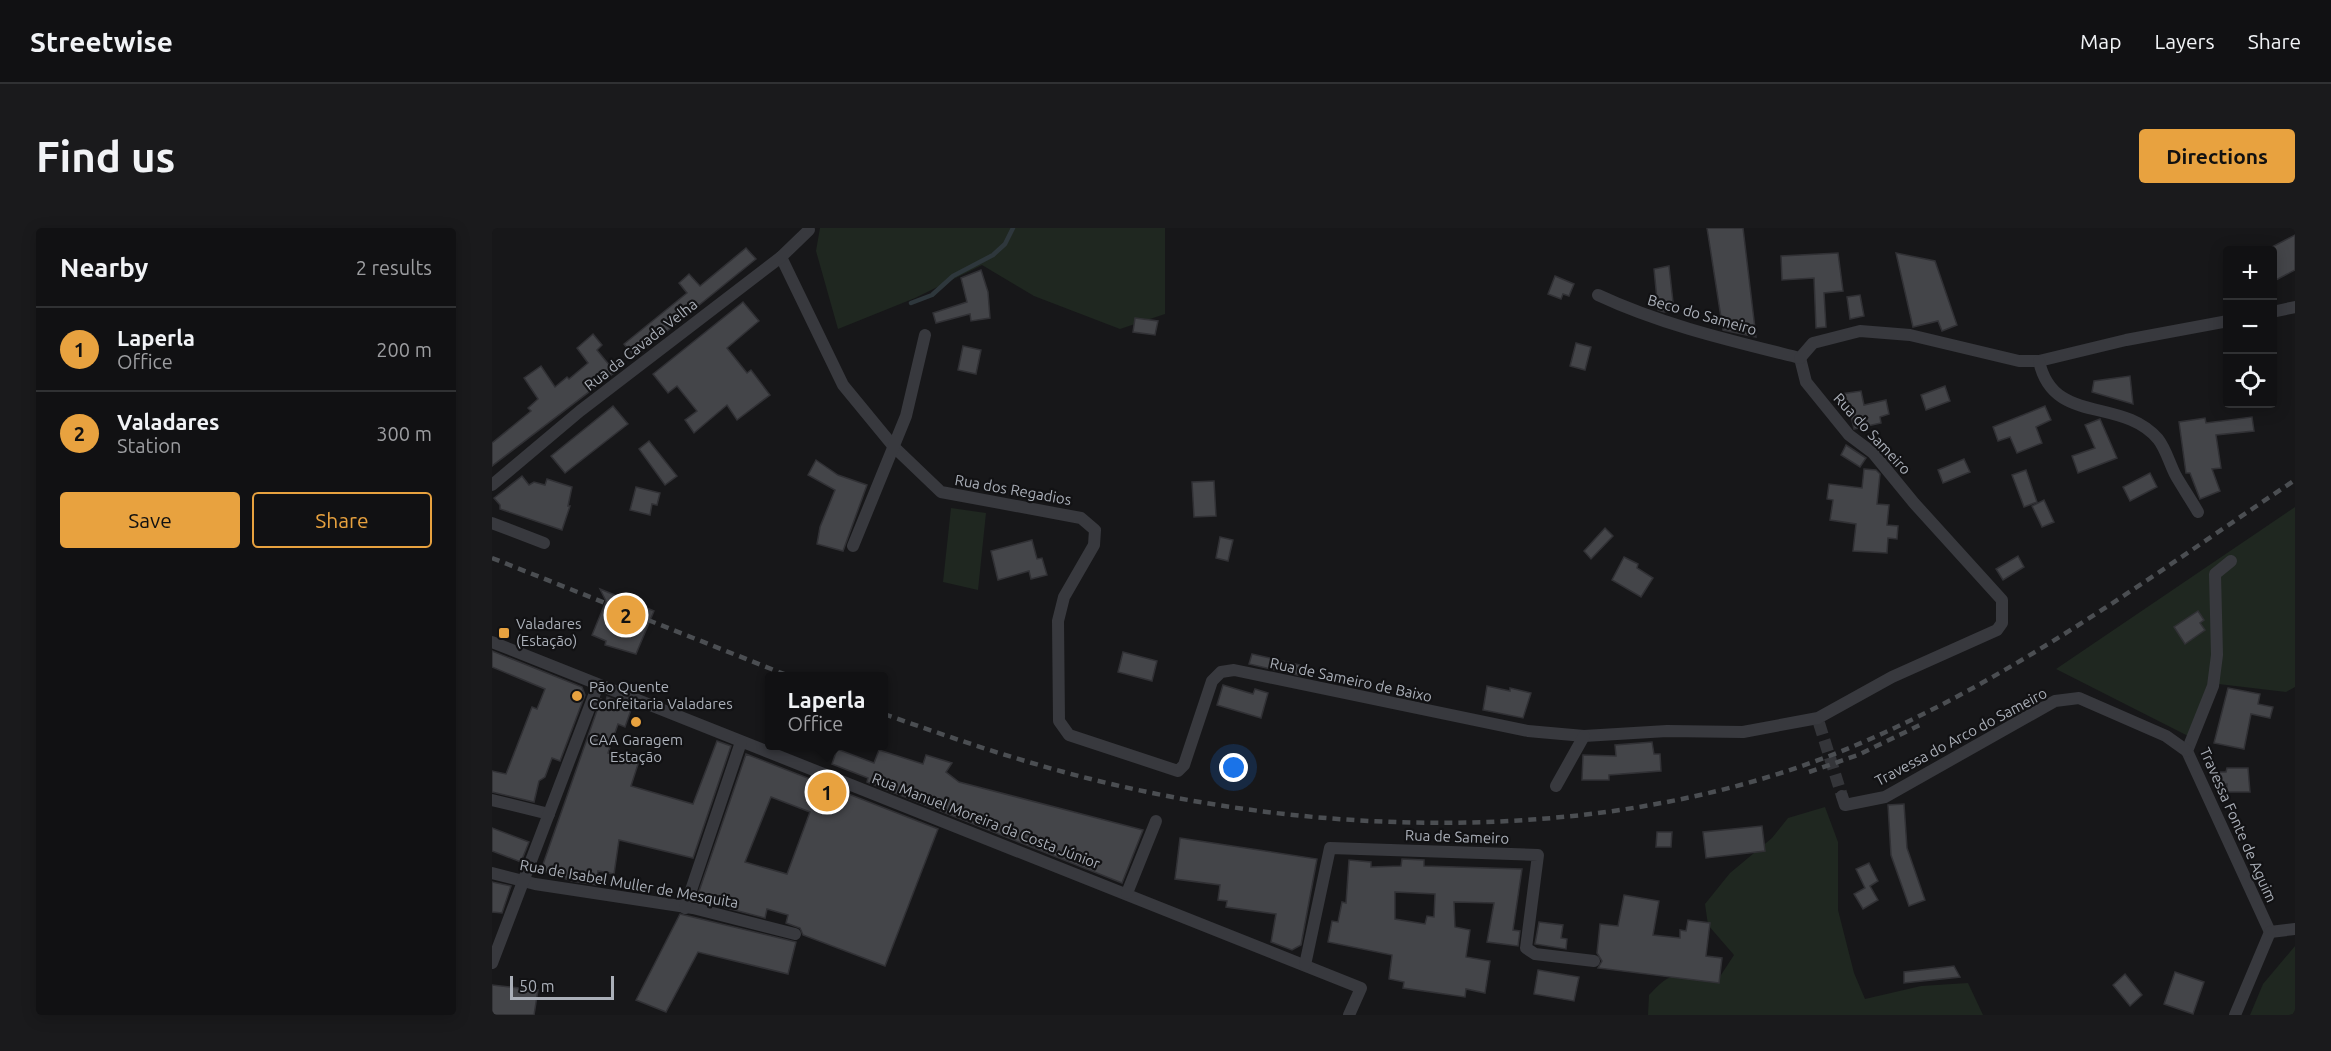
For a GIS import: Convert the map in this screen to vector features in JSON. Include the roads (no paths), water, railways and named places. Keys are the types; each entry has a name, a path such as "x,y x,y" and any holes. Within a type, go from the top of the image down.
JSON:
{"street":[{"name":"Rua da Cavada Velha","path":"492,485 580,411 781,257 809,230"},
{"name":"Rua dos Regadios","path":"781,257 843,385 894,447 941,492 1081,518 1095,530 1094,545 1064,597 1058,621 1059,721 1069,735 1178,771"},
{"name":"Beco do Sameiro","path":"1598,295 1627,308 1690,329 1800,358"},
{"path":"2277,311 2295,307"},
{"path":"1800,358 1813,344 1860,331 1910,335 2019,361 2039,361 2126,340 2223,322"},
{"path":"853,546 906,416 925,335"},
{"name":"Rua do Sameiro","path":"1800,358 1806,382 1848,435 1873,453 1914,503 2002,600 2004,611 2002,623 1997,630 1892,677 1818,720"},
{"path":"2039,361 2043,378 2061,399 2132,419 2158,440 2198,512"},
{"path":"492,523 544,543"},
{"name":"Travessa Fonte de Aguim","path":"2231,561 2215,574 2217,655 2213,686 2187,751 2270,932"},
{"name":"Rua Manuel Moreira da Costa Júnior","path":"492,642 1361,988 1349,1015"},
{"name":"Rua de Sameiro de Baixo","path":"1178,771 1184,765 1212,681 1221,672 1234,670 1517,729 1584,736 1667,731 1743,732 1818,720"},
{"path":"492,963 598,685"},
{"name":"Travessa do Arco do Sameiro","path":"1843,800 1885,797 2055,701 2079,698 2166,736 2187,751"},
{"path":"1556,786 1584,736"},
{"path":"685,908 741,742"},
{"path":"492,800 549,814"},
{"path":"1127,893 1156,821"},
{"name":"Rua de Sameiro","path":"1305,965 1330,848 1538,855 1526,948 1535,954 1594,961"},
{"name":"Rua de Isabel Muller de Mesquita","path":"492,873 524,881 685,908 795,934"},
{"path":"2235,1015 2270,932 2295,929"}],"waterway":[{"path":"911,303 932,295 953,276 993,255 1005,244 1013,228"}],"tunnel":[{"path":"1819,723 1842,796"}],"railway":[{"path":"888,715 981,747 1079,776 1173,797 1271,812 1370,821 1470,822 1569,816 1668,802 1763,779 1854,746 1970,690 2081,623 2295,480"},
{"path":"492,558 779,672"},
{"path":"1809,772 1858,755 1922,724"}],"place":[{"name":"Valadares","path":"626,615"},
{"name":"Valadares (Estação)","path":"504,633"},
{"name":"Pão Quente Confeitaria Valadares","path":"577,696"},
{"name":"CAA Garagem Estação","path":"636,722"},
{"name":"Laperla","path":"827,792"}]}
